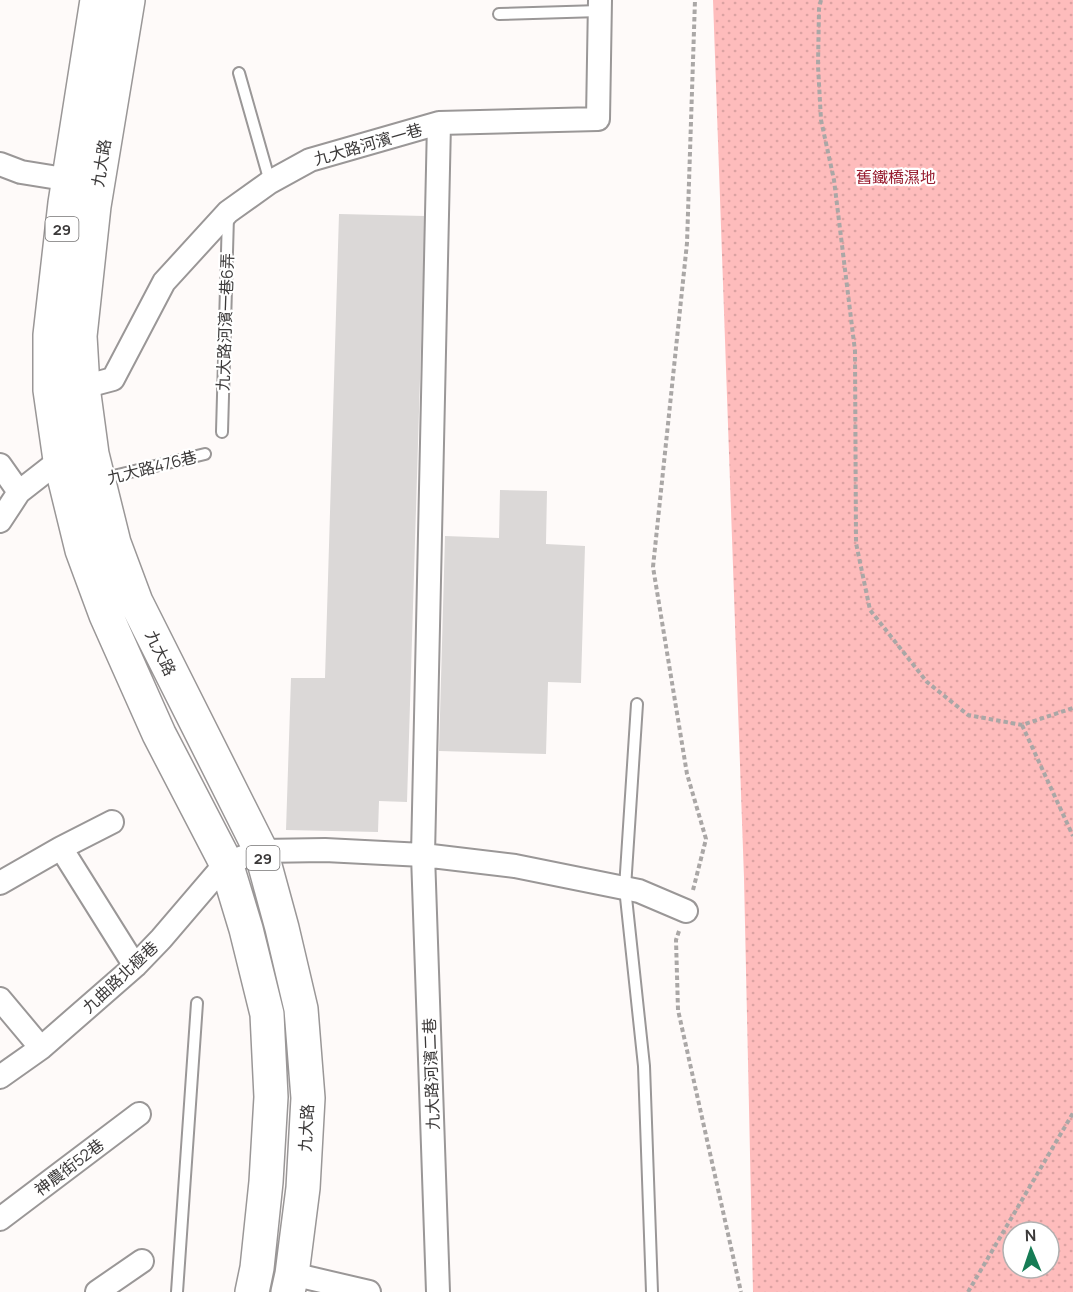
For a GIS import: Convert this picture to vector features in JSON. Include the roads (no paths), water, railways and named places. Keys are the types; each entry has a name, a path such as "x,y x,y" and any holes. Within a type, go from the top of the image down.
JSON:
{"main road":[{"name":"九大路","path":"97,0 83,182 80,336 82,387 95,467 114,543 136,602 261,851 301,1009 308,1098 303,1188 290,1283"},
{"name":"九大路","path":"128,0 83,182 50,335 50,390 60,460 82,550 106,615 159,734 226,863 246,929 267,1014 271,1097 267,1182 252,1292"}],"street":[{"name":"九大路河濱一巷","path":"50,390 82,387 113,379 164,282 228,212 270,182 310,160 439,123 598,119 600,6"},
{"name":"九大路河濱二巷","path":"438,1292 423,855 439,123"},
{"path":"0,164 21,172 83,182"},
{"path":"0,521 19,492 60,460 95,467"},
{"path":"0,465 19,492"},
{"path":"0,883 112,822"},
{"path":"61,848 135,966"},
{"path":"226,863 261,851 325,850 423,855 514,866 625,888 639,891 686,911"},
{"name":"九曲路北極巷","path":"0,1077 41,1048 135,966 226,863"},
{"path":"0,999 41,1048"},
{"name":"神農街52巷","path":"0,1219 139,1114"},
{"path":"97,1292 142,1261"},
{"path":"290,1283 369,1292"}],"lane":[{"path":"499,14 600,6"},
{"path":"239,74 270,182"},
{"name":"九大路河濱一巷6弄","path":"222,432 228,212"},
{"name":"九大路476巷","path":"95,467 206,454"},
{"path":"637,704 625,888 644,1066 652,1292"},
{"path":"177,1292 197,1003"}],"park label":[{"name":"舊鐵橋濕地","path":"896,177"}]}
